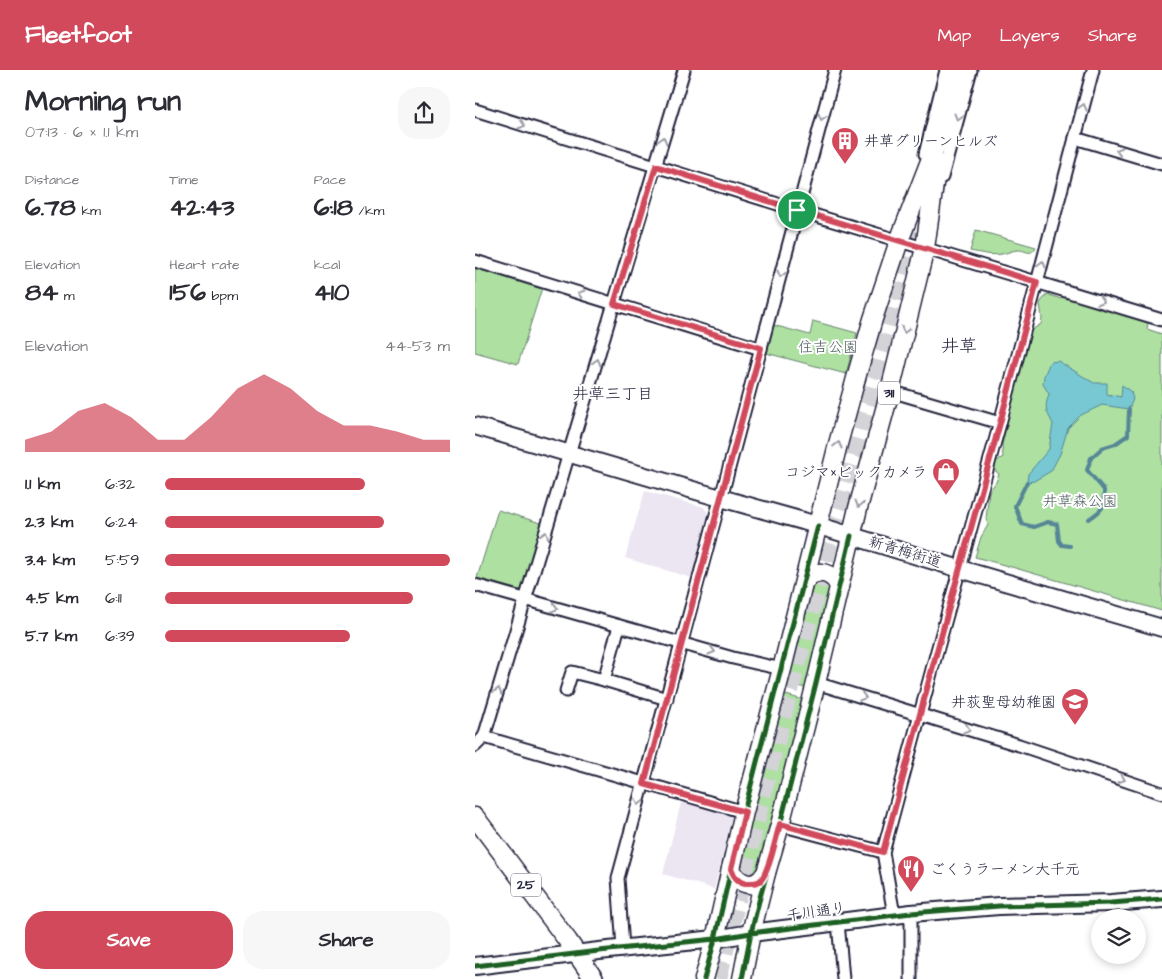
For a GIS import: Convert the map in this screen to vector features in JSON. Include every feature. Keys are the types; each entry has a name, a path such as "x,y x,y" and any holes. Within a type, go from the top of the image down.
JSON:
{"main road":[{"name":"311","path":"704,979 858,371 899,241 942,130 959,70"},
{"name":"311","path":"742,979 766,872 816,683 851,536 890,391 925,248 942,130"},
{"path":"885,285 893,280 903,280 910,285 914,293"},
{"name":"新青梅街道","path":"475,426 1162,628"},
{"path":"804,582 811,575 825,573 834,578 838,582 839,587"},
{"name":"25","path":"475,817 577,953 594,979"},
{"path":"731,869 733,875 744,883 760,880 766,872"},
{"name":"千川通り","path":"475,966 577,953 715,939 894,914 999,906 1111,903 1162,899"}],"street":[{"path":"475,746 485,737 684,70"},
{"path":"623,948 619,878 835,70"},
{"path":"907,221 947,70"},
{"path":"927,227 971,70"},
{"path":"894,914 883,852 1000,423 1093,70"},
{"path":"475,110 797,210 1162,320"},
{"path":"1075,138 1162,164"},
{"path":"475,261 761,348"},
{"path":"890,391 1000,423"},
{"path":"475,585 682,642 733,658 782,669"},
{"path":"604,680 619,626"},
{"path":"566,691 572,672 667,699"},
{"path":"816,683 1019,745 1162,793"},
{"path":"485,737 745,812"},
{"path":"780,824 883,852"},
{"path":"911,913 911,979"},
{"path":"838,922 843,979"}],"shaded area":[{"path":"645,491 704,507 709,515 692,578 625,558"},
{"path":"682,799 733,813 714,889 663,874"}],"green space":[{"path":"976,230 1036,247 1032,252 1014,250 998,255 970,251"},
{"path":"475,268 542,288 518,364 475,352"},
{"name":"井草森公園","path":"1066,293 1085,297 1101,310 1111,307 1148,323 1147,329 1162,334 1162,611 975,557 981,537 988,525 986,519 989,492 999,474 993,469 995,462 1003,457 1002,444 1030,331 1041,324 1040,303 1047,294 1061,299"},
{"name":"住吉公園","path":"813,321 857,333 846,374 766,353 773,325 810,335"},
{"path":"498,510 544,524 525,588 519,590 477,578"},
{"path":"822,580 832,584 809,689 784,682 813,586"},
{"path":"779,693 807,701 782,800 769,826 758,873 751,877 741,874 739,859"}],"water":[{"path":"1058,361 1094,383 1107,383 1107,394 1121,397 1122,385 1131,392 1133,399 1129,409 1102,405 1081,415 1068,428 1060,454 1051,471 1034,481 1027,482 1028,474 1049,449 1053,424 1047,409 1049,394 1043,384 1050,362"}],"waterway":[{"path":"1089,519 1102,508 1104,496 1104,490 1087,470 1091,458 1102,448 1115,444 1128,435 1129,409"},
{"path":"1027,482 1015,506 1022,524 1034,527 1048,522 1057,524 1059,541 1062,545 1070,546"}],"tunnel":[{"path":"718,979 769,768 920,205"}],"cycle path":[{"path":"704,979 744,812 818,526"},
{"path":"742,979 751,933 816,683 851,536"},
{"path":"475,966 715,939 911,913 999,906 1111,903 1162,899"}],"place":[{"name":"井草グリーンヒルズ","path":"845,165"},
{"name":"コジマ×ビックカメラ","path":"946,496"},
{"name":"井荻聖母幼稚園","path":"1075,726"},
{"name":"ごくうラーメン大千元","path":"911,893"}],"district":[{"name":"井草","path":"959,346"},
{"name":"井草三丁目","path":"613,394"}],"route":[{"path":"656,166 797,210 1037,282 883,852 780,824 766,872 760,880 748,884 738,880 733,875 731,869 745,812 644,784 761,348 614,304 656,166"}]}
